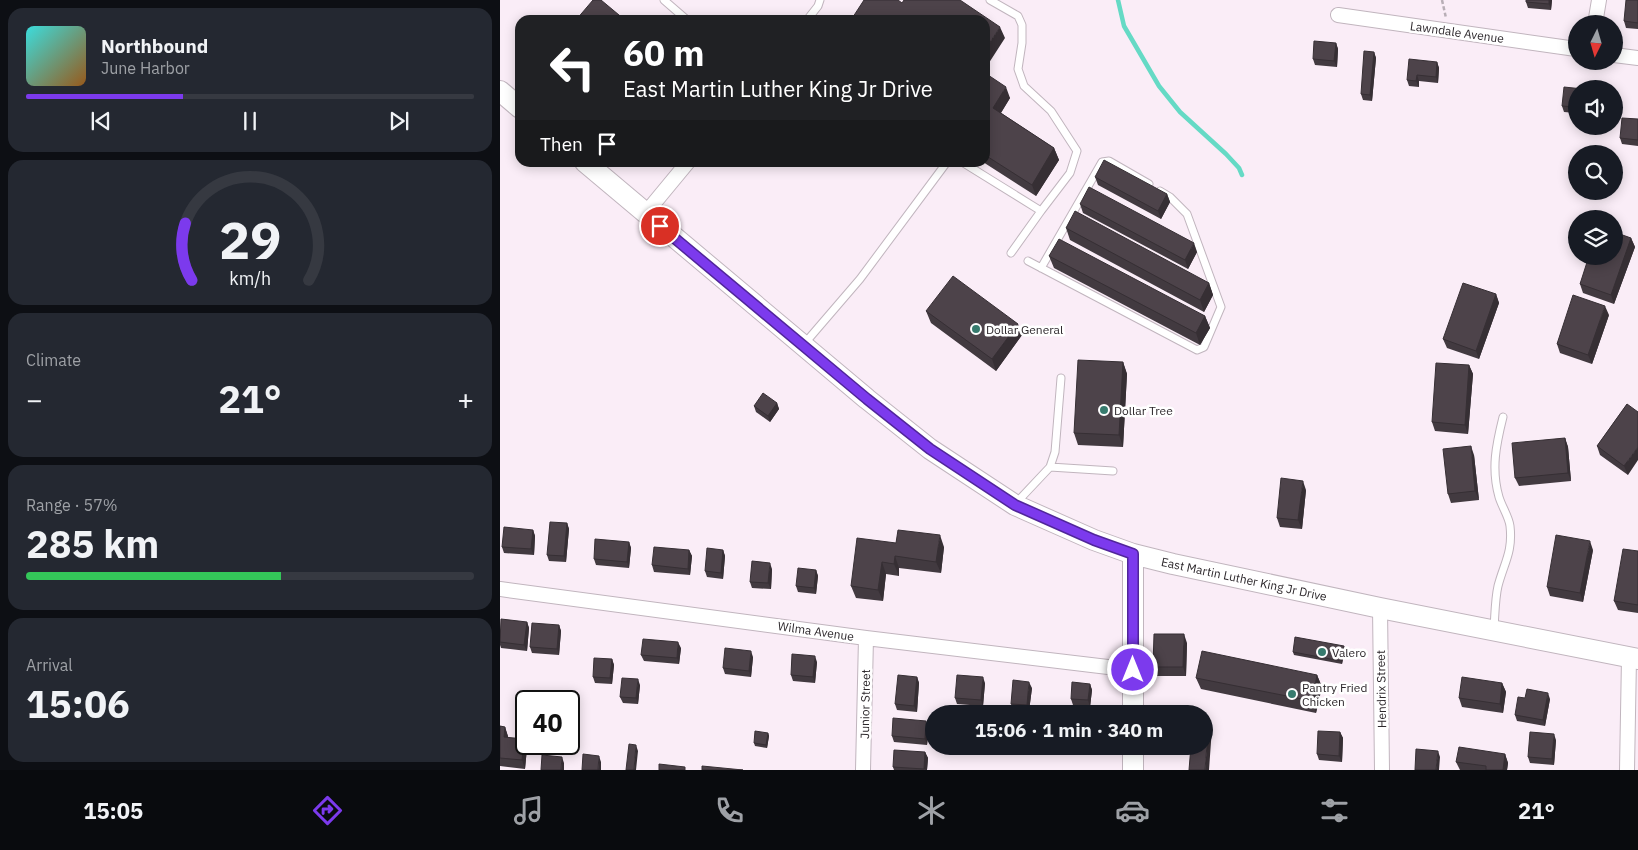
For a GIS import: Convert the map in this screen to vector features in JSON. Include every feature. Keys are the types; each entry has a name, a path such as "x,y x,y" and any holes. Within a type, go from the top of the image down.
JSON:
{"main road":[{"path":"500,91 515,104"},
{"name":"East Martin Luther King Jr Drive","path":"591,167 803,346 930,449 1015,505 1094,540 1133,554 1228,577 1634,659"},
{"path":"1133,554 1133,705"},
{"path":"1133,755 1133,770"}],"street":[{"path":"1596,15 1599,0"},
{"name":"Lawndale Avenue","path":"1338,15 1568,48"},
{"path":"1623,56 1638,58"},
{"path":"645,214 684,167"},
{"name":"Wilma Avenue","path":"500,589 866,638 1133,670"},
{"name":"Hendrix Street","path":"1380,608 1382,770"},
{"name":"Junior Street","path":"863,770 866,638"},
{"path":"1627,770 1634,659"}],"lane":[{"path":"664,0 681,15"},
{"path":"811,15 820,0"},
{"path":"990,0 1018,16 1022,25 1022,43 1018,69 1024,86 1051,111 1077,151 1070,174 1011,253"},
{"path":"1028,261 1041,268 1196,350 1204,347 1221,308 1187,214 1170,197 1109,161 1102,162 1041,268"},
{"path":"803,346 860,280 943,167"},
{"path":"970,167 1041,211"},
{"path":"1015,505 1050,467 1055,452 1061,378"},
{"path":"1494,631 1498,586 1510,551 1510,524 1502,506 1494,469 1496,443 1503,417"},
{"path":"1050,467 1113,471"}],"building":[{"path":"593,0 601,0 619,15 580,15"},
{"path":"864,0 898,0 902,3 904,0 960,0 982,15 854,15"},
{"path":"1526,0 1549,0 1549,4 1526,2"},
{"path":"1626,0 1638,0 1638,23 1624,21"},
{"path":"990,20 1000,27 990,42"},
{"path":"1314,41 1336,43 1334,61 1313,59"},
{"path":"1364,51 1374,52 1370,95 1361,94"},
{"path":"1409,59 1437,62 1436,77 1417,75 1416,81 1407,80"},
{"path":"990,76 1006,87 993,108 1054,148 1032,185 990,158"},
{"path":"1564,87 1568,87 1568,106 1562,106"},
{"path":"1623,118 1638,119 1638,140 1620,138 1620,135 1623,135"},
{"path":"1104,160 1167,194 1158,211 1095,177"},
{"path":"1089,187 1194,243 1185,260 1080,204"},
{"path":"1075,211 1209,283 1200,300 1066,228"},
{"path":"1623,235 1631,238 1623,261"},
{"path":"1059,239 1205,316 1196,333 1049,256"},
{"path":"1586,265 1622,265 1611,295 1580,284"},
{"path":"953,276 1018,324 992,359 926,311"},
{"path":"1463,283 1496,294 1476,351 1443,339"},
{"path":"1573,295 1605,306 1588,355 1557,344"},
{"path":"1078,360 1123,362 1119,435 1074,433"},
{"path":"1436,363 1469,365 1465,425 1432,422"},
{"path":"763,393 777,403 768,416 754,406"},
{"path":"1627,404 1638,412 1638,447 1624,466 1597,446"},
{"path":"1565,438 1568,473 1515,478 1512,443"},
{"path":"1471,446 1475,491 1448,494 1443,449"},
{"path":"1281,478 1303,481 1298,520 1277,518"},
{"path":"550,522 567,523 564,556 547,555"},
{"path":"504,527 533,530 531,549 502,547"},
{"path":"898,530 940,535 936,562 895,556 894,564 882,562 878,590 851,586 857,538 896,543"},
{"path":"1556,535 1590,541 1580,593 1547,587"},
{"path":"595,539 629,542 627,562 594,559"},
{"path":"654,547 689,550 688,569 652,565"},
{"path":"707,548 723,550 721,573 705,571"},
{"path":"1623,549 1638,551 1638,605 1614,601"},
{"path":"752,561 770,563 768,583 750,582"},
{"path":"798,568 816,570 814,588 796,586"},
{"path":"501,619 527,622 524,645 500,642"},
{"path":"532,623 559,625 557,649 530,647"},
{"path":"1154,634 1184,634 1183,667 1153,667"},
{"path":"1295,637 1344,646 1341,661 1293,652"},
{"path":"643,639 678,642 677,658 641,655"},
{"path":"725,648 751,651 749,671 723,668"},
{"path":"1202,651 1317,675 1312,701 1196,678"},
{"path":"792,654 815,656 813,677 791,675"},
{"path":"594,658 612,659 610,678 593,677"},
{"path":"898,675 917,677 914,706 895,704"},
{"path":"957,675 983,677 981,700 955,698"},
{"path":"1462,677 1502,683 1500,704 1459,698"},
{"path":"622,678 638,679 636,698 620,697"},
{"path":"1013,680 1029,682 1027,705 1011,704"},
{"path":"1072,682 1090,684 1088,700 1071,699"},
{"path":"1527,689 1548,693 1543,720 1515,715 1518,697 1525,698"},
{"path":"893,718 925,721 925,739 892,736"},
{"path":"500,726 505,727 504,737 515,738 515,755 522,755 522,760 500,758"},
{"path":"755,731 768,733 766,745 754,743"},
{"path":"1318,731 1340,732 1339,756 1317,754"},
{"path":"1530,732 1554,734 1552,759 1528,757"},
{"path":"629,744 636,745 634,770 626,770"},
{"path":"1459,747 1505,754 1503,770 1486,770 1486,766 1456,762"},
{"path":"1416,749 1438,751 1436,770 1415,770"},
{"path":"894,750 925,752 924,769 893,767"},
{"path":"583,754 599,756 598,770 582,770"},
{"path":"542,755 562,757 561,770 541,770"},
{"path":"1190,755 1206,755 1205,770 1189,770"},
{"path":"659,764 685,767 685,770 659,770"},
{"path":"702,766 743,770 702,770"}],"waterway":[{"path":"1118,0 1124,26 1159,86 1180,112 1226,154 1239,168 1242,175"}],"place":[{"name":"Dollar General","path":"976,329"},
{"name":"Dollar Tree","path":"1104,410"},
{"name":"Valero","path":"1322,652"},
{"name":"Pantry Fried Chicken","path":"1292,694"}],"route":[{"path":"660,226 867,399 930,449 1015,505 1094,540 1133,554 1133,670"}]}
